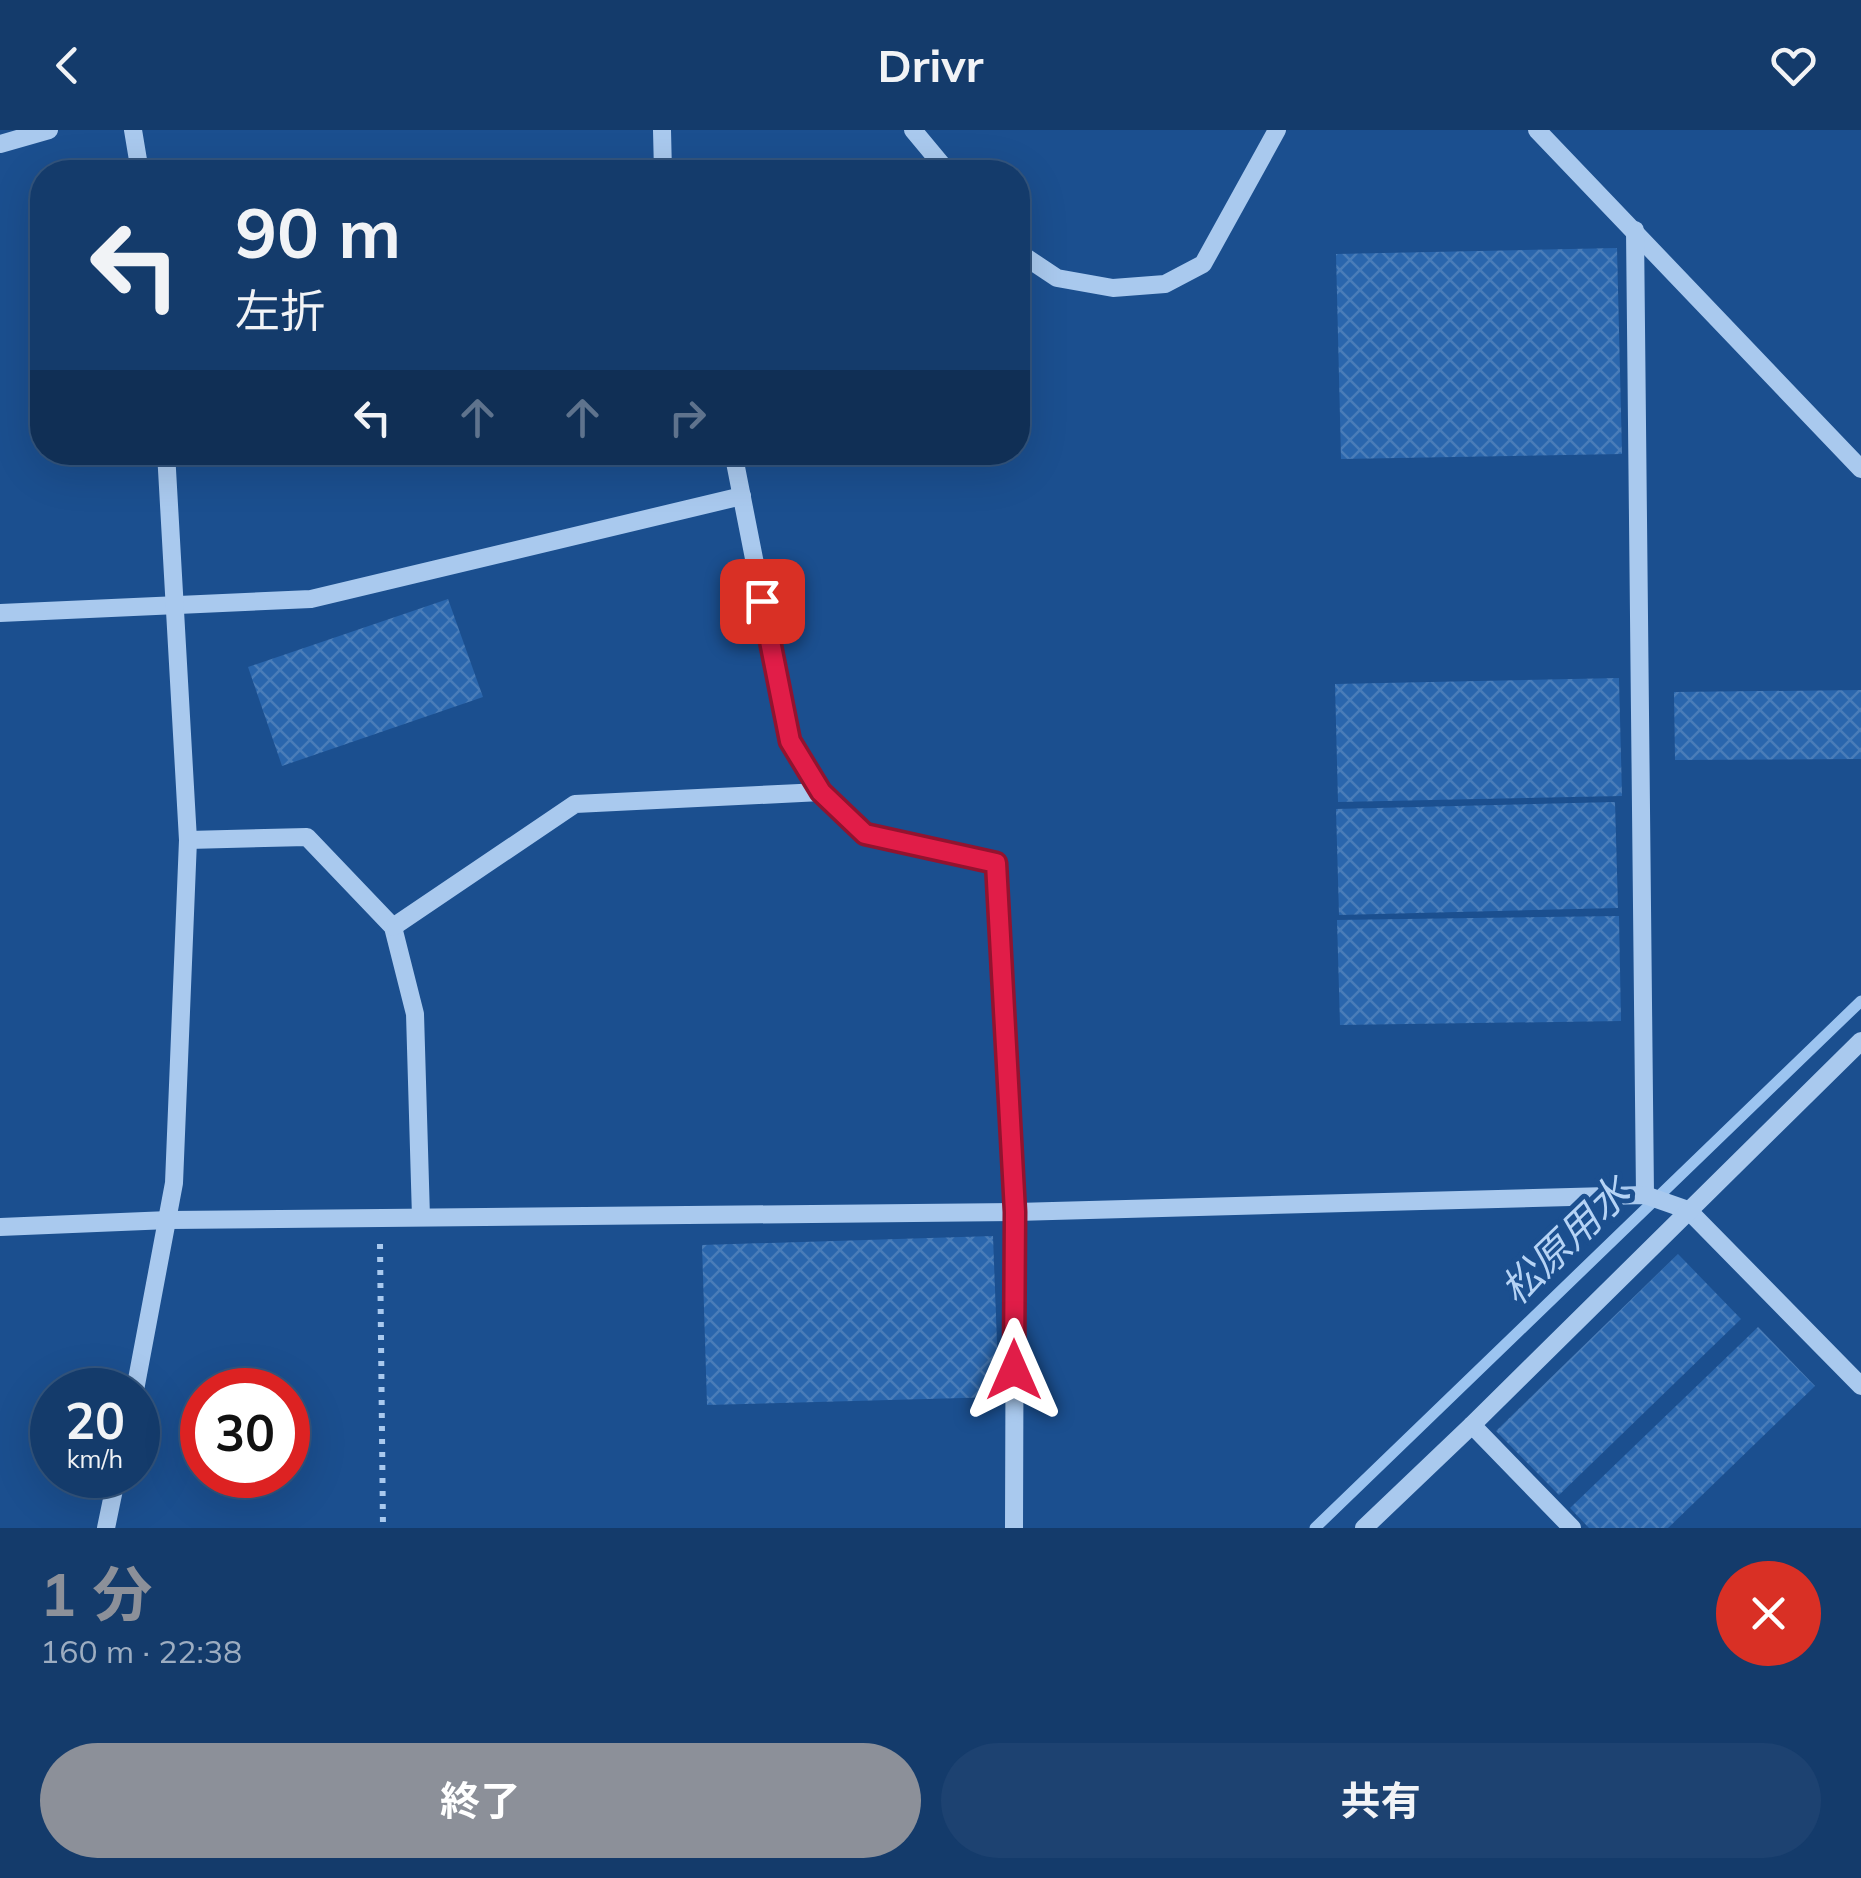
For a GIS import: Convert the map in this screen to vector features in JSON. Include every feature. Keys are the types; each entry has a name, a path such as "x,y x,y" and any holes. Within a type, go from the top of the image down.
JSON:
{"street":[{"path":"0,144 49,130"},
{"path":"133,130 138,160"},
{"path":"662,130 663,160"},
{"path":"1030,260 1057,278 1113,288 1164,284 1202,264 1277,130"},
{"path":"1537,130 1861,470"},
{"path":"924,133 941,160"},
{"path":"1635,230 1645,1194"},
{"path":"140,1368 174,1183 188,840 167,465"},
{"path":"736,465 790,741 821,792 865,834 996,863 1015,1212 1014,1528"},
{"path":"0,613 310,599 742,496"},
{"path":"393,927 575,804 821,792"},
{"path":"188,840 306,837 393,927 414,1014 421,1217"},
{"path":"1364,1528 1472,1426 1683,1208 1861,1041"},
{"path":"0,1227 170,1220 1015,1212 1645,1194 1683,1208 1861,1386"},
{"path":"1472,1426 1572,1528"},
{"path":"106,1528 112,1498"}],"path":[{"path":"380,1218 383,1528"}],"building":[{"path":"1617,248 1622,454 1341,459 1336,254"},
{"path":"448,599 483,697 282,766 248,667"},
{"path":"1619,678 1622,796 1338,802 1335,684"},
{"path":"1861,690 1861,759 1675,760 1674,692"},
{"path":"1615,802 1618,908 1339,915 1336,809"},
{"path":"1619,916 1621,1021 1340,1025 1337,920"},
{"path":"993,1236 999,1397 707,1405 702,1245"},
{"path":"1678,1254 1741,1319 1559,1495 1496,1431"},
{"path":"1758,1327 1815,1386 1668,1528 1589,1528 1570,1508"}],"waterway":[{"name":"松原用水","path":"1315,1528 1861,1001"}],"route":[{"path":"762,601 790,741 821,792 865,834 996,863 1015,1212 1014,1370"}]}
